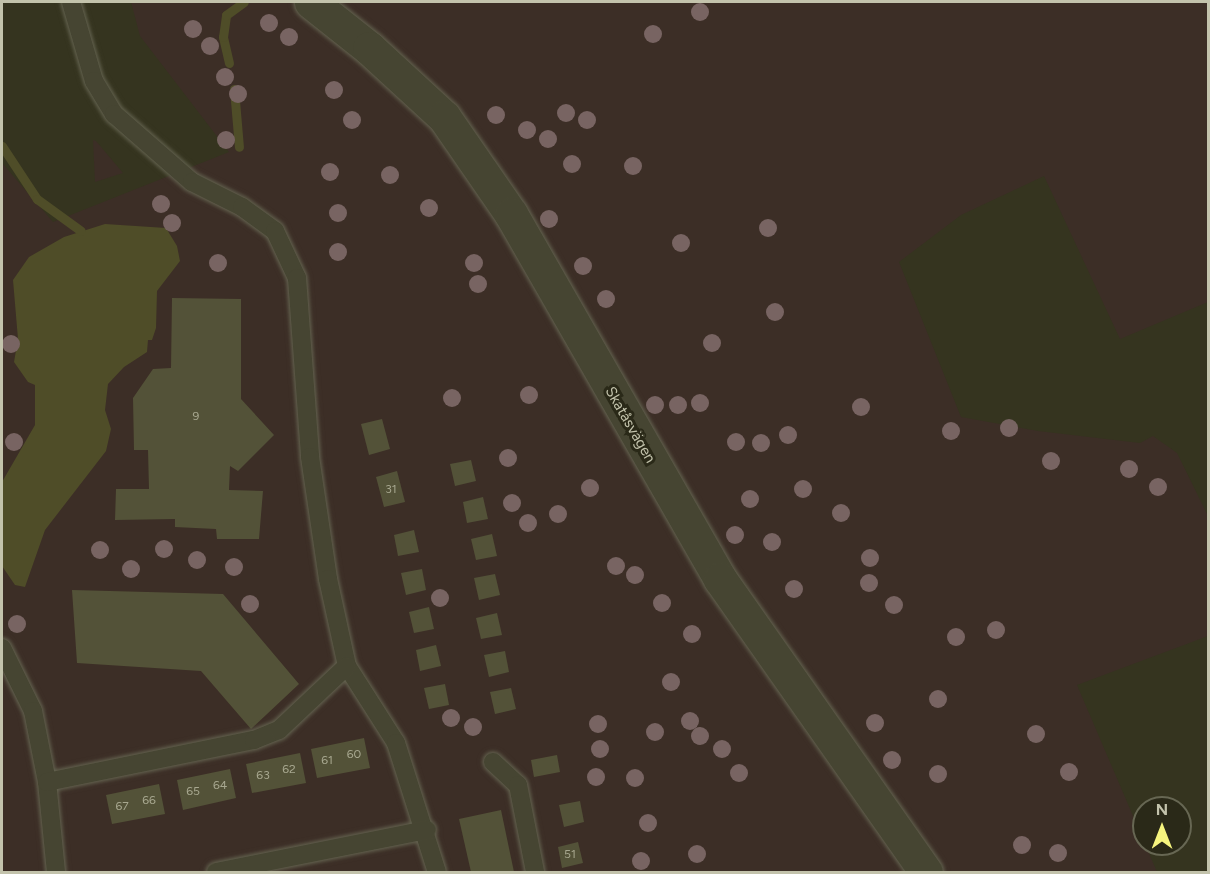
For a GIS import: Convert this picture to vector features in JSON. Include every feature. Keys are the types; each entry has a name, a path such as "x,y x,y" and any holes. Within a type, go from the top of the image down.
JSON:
{"street":[{"name":"Skatåsvägen","path":"311,2 369,48 444,117 511,214 720,579 927,873"}],"lane":[{"path":"71,2 94,81 114,114 192,182 242,207 275,231 297,278 309,457 328,579 347,666 396,743 427,830 437,873"},
{"path":"2,648 33,711 47,782 56,873"},
{"path":"47,782 254,740 279,730 347,666"},
{"path":"493,762 518,785 535,873"},
{"path":"216,873 427,830"}],"shaded area":[{"path":"131,2 1208,2 1208,302 1120,339 1044,176 961,215 899,262 961,417 1038,431 1140,443 1153,436 1177,453 1208,516 1208,636 1077,685 1132,814 1132,856 1150,856 1157,872 2,872 2,163 53,222 229,152 140,36"},
{"path":"93,140 96,141 123,173 95,182"},
{"path":"105,224 166,228 177,246 180,261 157,291 156,328 152,340 148,340 147,352 124,367 108,384 105,410 111,429 106,451 45,530 25,587 15,585 2,566 2,482 35,425 35,385 28,382 14,362 18,339 13,280 29,257 64,237"}],"building":[{"path":"172,298 241,299 241,399 274,435 238,471 230,466 229,490 263,491 259,539 217,539 216,529 175,527 175,519 115,520 116,489 149,489 148,450 134,450 133,398 153,369 171,368"},
{"path":"382,419 390,449 369,455 361,424"},
{"path":"471,460 476,481 455,486 450,464"},
{"path":"397,471 405,502 384,507 376,477"},
{"path":"483,497 488,519 467,523 463,502"},
{"path":"414,530 419,552 398,556 394,535"},
{"path":"492,534 497,556 476,560 471,539"},
{"path":"422,569 426,590 406,595 401,573"},
{"path":"495,574 500,595 479,600 474,578"},
{"path":"72,590 223,594 299,684 251,729 201,671 77,663"},
{"path":"429,607 434,629 414,633 409,612"},
{"path":"497,613 502,635 481,639 476,618"},
{"path":"436,645 441,666 420,671 416,650"},
{"path":"505,651 509,672 489,677 484,655"},
{"path":"445,684 449,705 429,709 424,688"},
{"path":"511,688 516,709 495,714 490,692"},
{"path":"364,738 370,768 317,778 311,749"},
{"path":"300,753 306,783 252,793 246,764"},
{"path":"557,755 560,772 534,777 531,760"},
{"path":"230,769 236,798 183,810 177,780"},
{"path":"159,784 165,814 112,824 106,795"},
{"path":"580,801 584,822 564,827 559,805"},
{"path":"501,810 514,872 471,872 459,819"},
{"path":"578,842 583,863 562,868 558,847"}],"waterway":[{"path":"229,63 223,37 226,15 244,2"},
{"path":"234,89 239,147"},
{"path":"2,146 37,199 81,231"}]}
